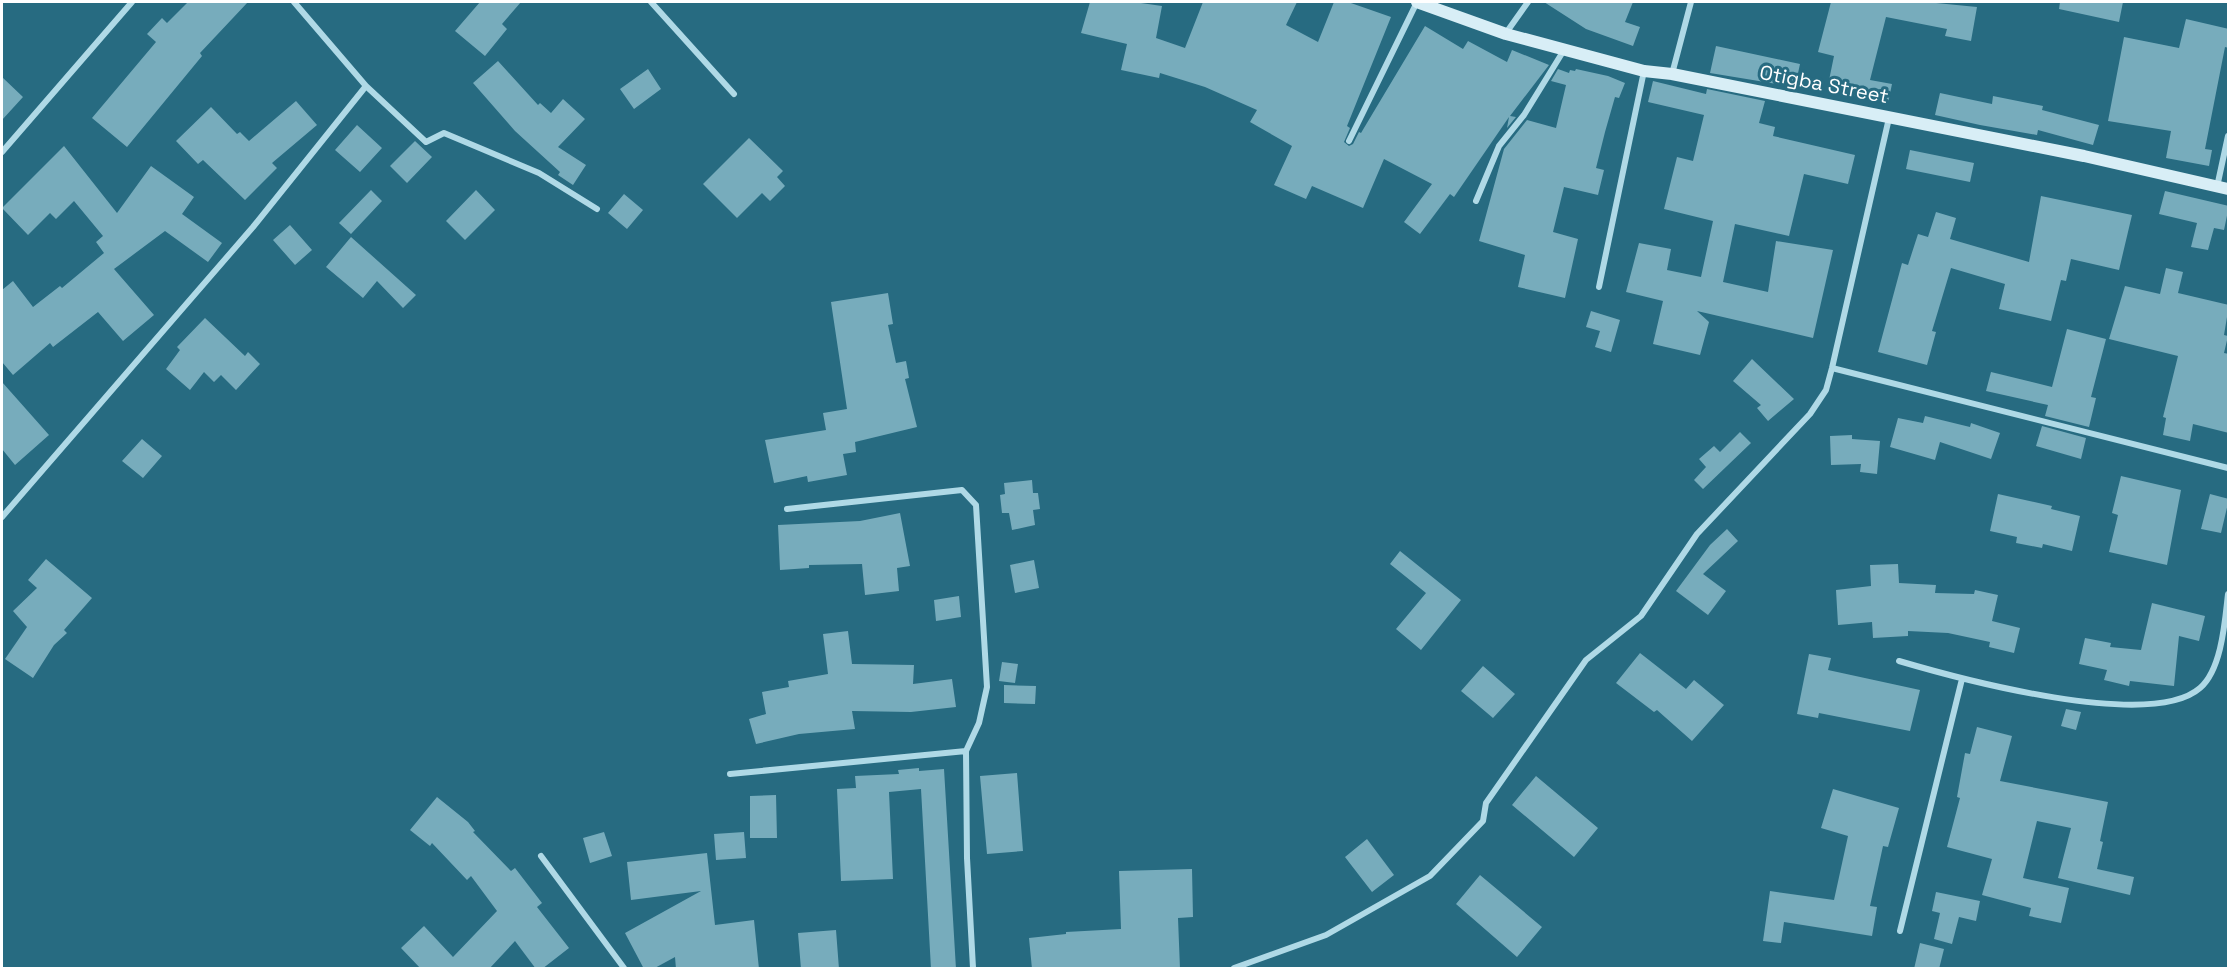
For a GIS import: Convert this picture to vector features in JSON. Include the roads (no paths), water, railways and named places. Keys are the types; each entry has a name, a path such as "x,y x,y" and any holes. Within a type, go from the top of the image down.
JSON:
{"street":[{"path":"2,152 132,2"},
{"path":"297,2 366,86 426,142 444,133 539,173 597,209"},
{"path":"651,2 734,94"},
{"path":"1349,141 1417,2"},
{"name":"Otigba Street","path":"1417,2 1506,34 1644,71 1672,74 2084,156 2223,188"},
{"path":"1506,34 1528,2"},
{"path":"1672,74 1691,2"},
{"path":"1476,201 1499,146 1524,115 1564,50"},
{"path":"1599,287 1644,71"},
{"path":"2,517 253,227 366,86"},
{"path":"1234,969 1326,935 1430,876 1483,821 1486,803 1586,660 1641,616 1697,534 1810,414 1826,390 1832,368 1889,117"},
{"path":"2223,188 2229,136"},
{"path":"1832,368 2229,468"},
{"path":"787,508 962,490 976,505 987,687 979,723 966,751 967,858 973,969"},
{"path":"1899,661 1962,679 2115,706 2173,702 2201,687 2219,655 2229,594"},
{"path":"1900,931 1962,679"},
{"path":"730,774 966,751"},
{"path":"541,856 624,969"}]}
